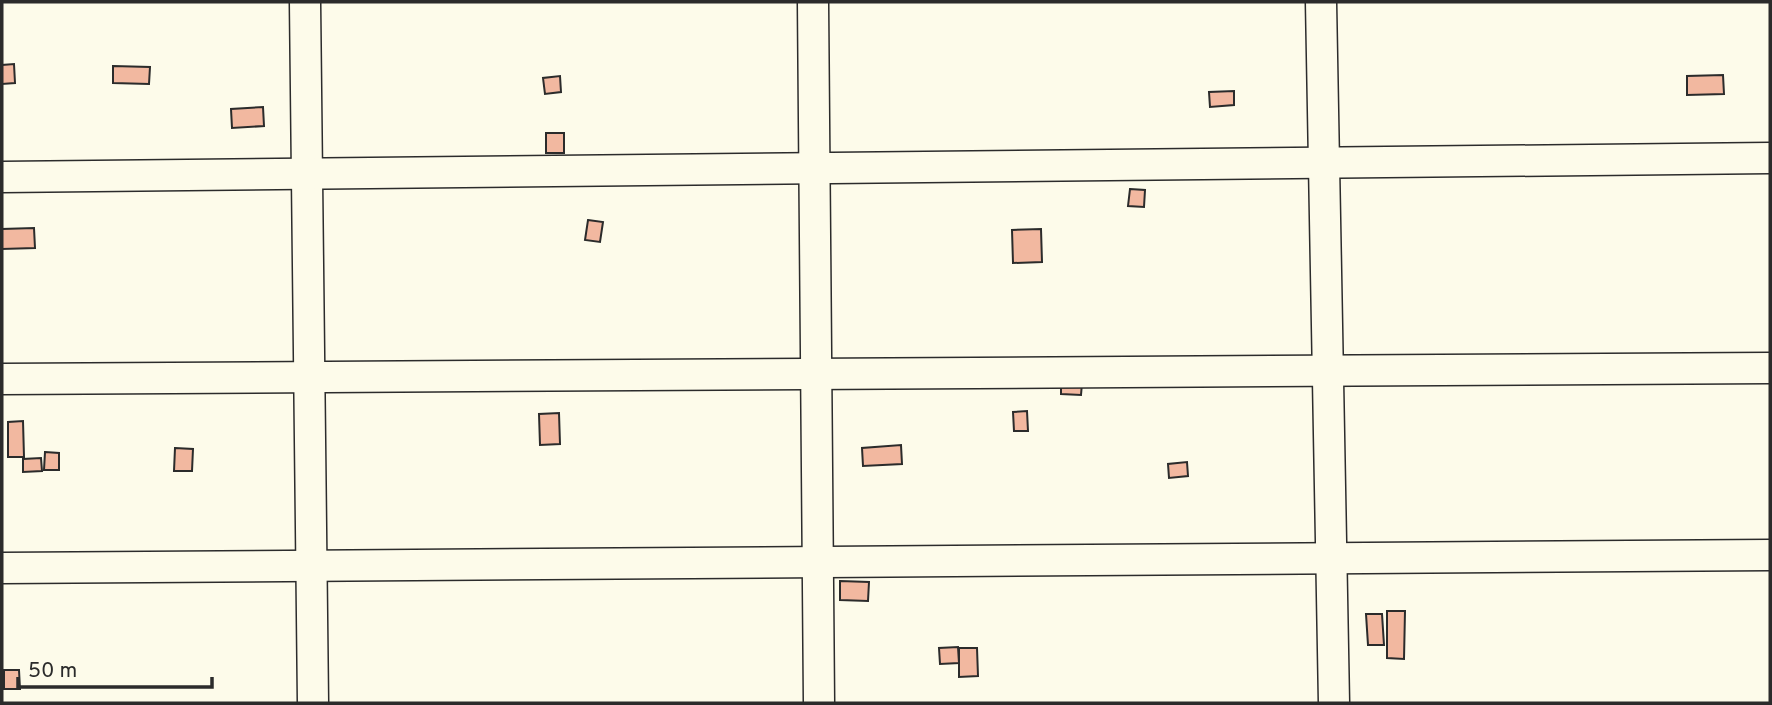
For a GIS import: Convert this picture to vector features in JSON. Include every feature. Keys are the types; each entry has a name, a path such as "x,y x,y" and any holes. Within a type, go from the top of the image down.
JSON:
{"street":[{"path":"305,2 313,703"},
{"path":"813,2 819,703"},
{"path":"1321,2 1334,703"},
{"path":"2,177 1770,158"},
{"path":"2,379 1770,368"},
{"path":"2,568 1770,555"}],"building":[{"path":"14,64 15,83 2,84 2,65"},
{"path":"113,66 150,67 149,84 113,83"},
{"path":"1723,75 1724,94 1687,95 1687,76"},
{"path":"560,76 561,92 545,94 543,78"},
{"path":"1234,91 1234,105 1210,107 1209,92"},
{"path":"263,107 264,126 232,128 231,109"},
{"path":"546,133 564,133 564,153 546,153"},
{"path":"1130,189 1145,190 1144,207 1128,206"},
{"path":"588,220 603,222 600,242 585,240"},
{"path":"34,228 35,248 2,249 2,229"},
{"path":"1041,229 1042,262 1013,263 1012,230"},
{"path":"1061,383 1082,383 1081,395 1061,394"},
{"path":"1027,411 1028,431 1014,431 1013,412"},
{"path":"559,413 560,444 540,445 539,414"},
{"path":"23,421 24,457 8,457 8,422"},
{"path":"901,445 902,464 863,466 862,448"},
{"path":"175,448 193,449 192,471 174,471"},
{"path":"45,452 59,453 59,470 44,470"},
{"path":"41,458 42,471 23,472 23,459"},
{"path":"1187,462 1188,476 1169,478 1168,464"},
{"path":"840,581 869,582 868,601 840,600"},
{"path":"1387,611 1405,611 1404,659 1387,658"},
{"path":"1366,614 1382,614 1384,645 1368,645"},
{"path":"958,647 959,663 940,664 939,648"},
{"path":"959,648 977,648 978,676 959,677"},
{"path":"4,670 19,670 20,689 4,689"}]}
